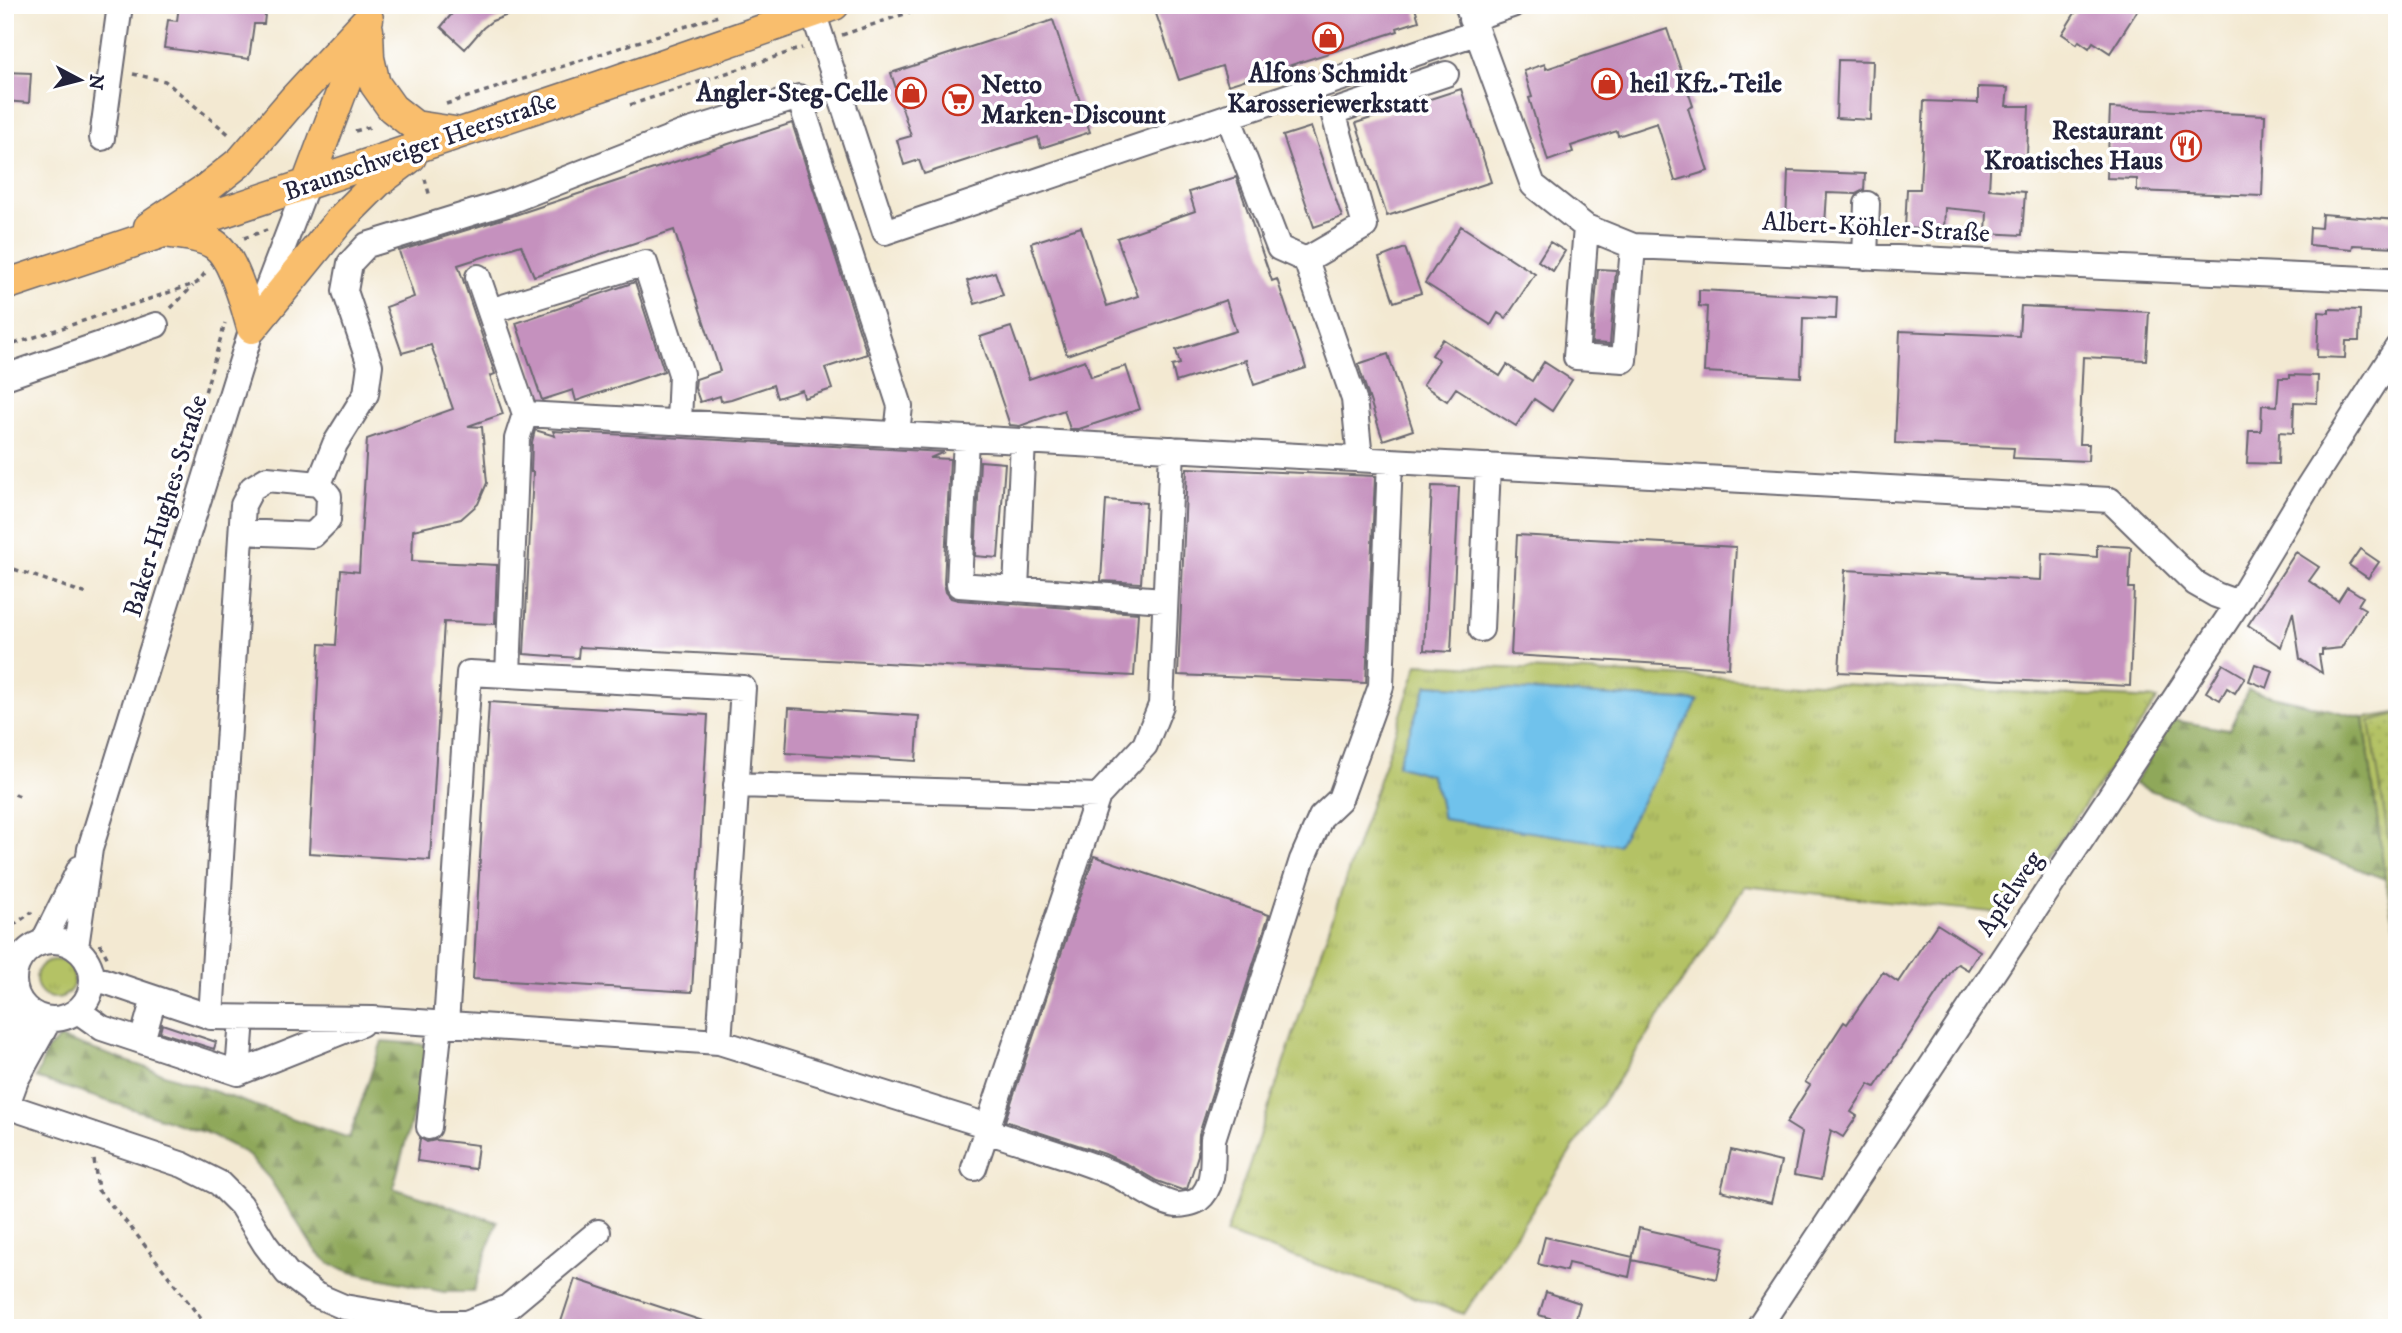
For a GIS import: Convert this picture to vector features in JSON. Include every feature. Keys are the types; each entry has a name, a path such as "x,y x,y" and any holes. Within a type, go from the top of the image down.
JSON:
{"main road":[{"name":"Braunschweiger Heerstraße","path":"5,285 823,9"},
{"path":"371,12 369,58 375,84 392,108 415,125 460,132"},
{"path":"119,248 207,188 250,152 371,12"},
{"path":"307,184 371,12"},
{"path":"253,328 340,220 378,182 411,158 460,132"},
{"path":"166,232 197,237 215,245 239,282 253,328"}],"street":[{"path":"102,138 120,5"},
{"path":"823,9 822,41 885,232 1228,116 1512,5"},
{"name":"Albert-Köhler-Straße","path":"1471,19 1533,185 1586,227 1633,246 2397,283"},
{"path":"1306,260 1365,226 1334,112 1446,74"},
{"path":"319,484 335,443 366,394 370,365 345,291 350,263 367,245 507,202 683,133 799,97 900,406 897,434"},
{"path":"1228,116 1279,248 1306,260 1354,399 1360,459"},
{"name":"Baker-Hughes-Straße","path":"16,1080 22,1005 11,966 43,942 70,911 253,328 307,184"},
{"path":"1865,257 1867,204"},
{"path":"1586,227 1576,357 1624,360 1633,246"},
{"path":"490,311 645,263 681,374 679,422"},
{"path":"478,277 525,414 517,439 508,675"},
{"path":"5,377 156,325"},
{"name":"Apfelweg","path":"1758,1328 2238,603 2397,348"},
{"path":"525,414 2110,500 2194,583 2238,603"},
{"path":"967,438 959,585 1164,600"},
{"path":"1016,589 1023,441"},
{"path":"974,1168 1098,796 1145,745 1161,705 1172,449"},
{"path":"43,942 58,941 76,947 88,963 154,998 211,1017 373,1019 719,1042 988,1126 996,1133 1113,1174 1162,1201 1179,1205 1196,1202 1207,1191 1212,1173 1213,1139 1302,860 1321,817 1340,799 1381,686 1390,461"},
{"path":"1481,629 1488,466"},
{"path":"211,1017 243,505 252,488 267,479 319,484 329,496 327,520 313,535 242,532"},
{"path":"429,1127 443,1024 469,673 743,688 719,1042"},
{"path":"736,785 1098,796"},
{"name":"Baker-Hughes-Straße","path":"70,911 76,947"},
{"path":"22,1005 49,1020 64,1018 78,1011 104,972"},
{"path":"144,1042 154,998"},
{"path":"78,1011 102,1028 238,1073 373,1019"},
{"path":"238,1073 242,1018"},
{"name":"Baker-Hughes-Straße","path":"6,1108 16,1080 49,1020"},
{"path":"6,1108 183,1165 219,1183 241,1205 287,1273 316,1295 344,1307 439,1323 466,1323 508,1307 598,1232"}],"path":[{"path":"629,105 931,5"},
{"path":"442,104 726,14"},
{"path":"111,70 165,81 250,152"},
{"path":"423,174 430,197"},
{"path":"156,325 206,273"},
{"path":"5,347 197,283"},
{"path":"5,566 87,594"},
{"path":"5,791 20,796"},
{"path":"5,931 46,901 96,919 104,972"},
{"path":"91,1134 98,1189 208,1328"}],"green space":[{"path":"1418,664 2158,699 2009,914 1745,886 1464,1314 1226,1234","holes":["1427,685 1697,701 1443,819 1438,794 1430,775 1397,765"]},
{"path":"2248,690 2364,718 2385,879 2134,784 2173,720 2229,730"},
{"path":"2397,713 2397,935 2385,879 2364,718"},
{"path":"2397,714 2397,893 2370,721"},
{"path":"55,960 69,965 74,979 69,993 55,998 41,993 36,979 41,965"},
{"path":"60,1038 349,1138 382,1041 432,1045 393,1188 497,1222 473,1292 444,1292 351,1272 330,1264 315,1250 269,1178 246,1153 210,1134 36,1078 47,1050"}],"water":[{"path":"1427,685 1698,701 1618,845 1443,819 1438,794 1430,775 1397,765"}],"building":[{"path":"179,5 266,5 264,24 254,24 249,59 164,48 168,20 177,21"},
{"path":"459,5 529,7 492,21 465,49 441,27"},
{"path":"1153,5 1297,5 1300,13 1324,5 1414,5 1419,21 1397,28 1398,31 1228,85 1222,66 1179,80"},
{"path":"2080,5 2141,5 2110,53 2093,42 2089,48 2062,34"},
{"path":"1053,20 1090,132 1041,148 1038,137 924,174 919,160 904,165 897,140 911,136 891,73"},
{"name":"heil Kfz.-Teile","path":"1667,29 1693,106 1688,108 1708,171 1675,181 1657,123 1618,136 1617,131 1571,146 1573,152 1548,161 1529,98 1532,97 1524,71 1545,64 1546,69"},
{"path":"1838,60 1873,61 1871,120 1836,118"},
{"path":"5,72 31,73 29,103 5,101"},
{"path":"1978,87 2008,88 2006,106 2029,106 2027,155 1991,154 1989,189 2025,192 2022,235 1986,233 1987,212 1945,208 1944,231 1905,228 1907,189 1920,189 1924,101 1978,103"},
{"path":"1461,89 1491,182 1387,216 1356,123"},
{"name":"Restaurant Kroatisches Haus","path":"2110,108 2265,115 2262,196 2137,191 2137,179 2107,178"},
{"path":"792,123 867,354 825,368 832,389 804,398 802,390 777,398 773,385 731,399 721,401 720,396 700,402 695,388 696,379 720,371 674,230 534,276 521,245 458,265 495,374 490,376 503,414 468,426 482,427 487,483 478,504 461,519 413,530 412,561 497,565 495,624 444,622 430,860 309,853 320,644 336,645 341,570 359,572 367,439 453,409 431,345 402,353 386,307 414,297 399,251"},
{"path":"1311,127 1342,217 1314,227 1283,136"},
{"path":"1788,171 1865,174 1864,190 1856,194 1827,193 1825,225 1786,223"},
{"path":"1236,177 1272,281 1277,279 1306,368 1254,385 1246,360 1176,382 1172,366 1180,364 1176,350 1236,331 1226,300 1067,355 1031,243 1081,227 1107,306 1138,296 1117,238 1195,211 1189,192"},
{"path":"2322,214 2397,220 2397,247 2353,245 2352,249 2309,245 2310,227 2321,228"},
{"path":"1461,226 1535,274 1506,318 1498,313 1491,325 1425,283"},
{"path":"1550,242 1565,251 1553,271 1538,261"},
{"path":"1405,248 1421,293 1394,302 1379,258"},
{"path":"1598,269 1616,270 1610,344 1592,343"},
{"path":"995,272 1003,295 975,304 967,281"},
{"path":"635,282 664,371 576,401 573,390 542,400 516,323"},
{"path":"1699,290 1837,297 1836,319 1803,318 1801,377 1704,372 1707,307 1699,306"},
{"path":"2021,306 2149,312 2146,360 2083,357 2079,444 2089,444 2088,461 2013,458 2014,448 1895,443 1900,331 2019,336"},
{"path":"2329,309 2360,310 2359,341 2346,341 2345,358 2317,357 2319,312 2329,313"},
{"path":"1011,327 1029,379 1085,360 1091,377 1126,366 1140,409 1079,429 1070,429 1064,410 1020,426 1010,425 980,337"},
{"path":"1443,339 1500,376 1507,365 1532,381 1544,362 1572,380 1552,411 1534,399 1516,426 1456,388 1447,401 1423,385 1439,360 1432,355"},
{"path":"1388,354 1413,430 1383,440 1358,364"},
{"path":"2290,375 2318,376 2317,403 2294,402 2293,433 2279,432 2278,464 2247,463 2249,431 2261,431 2262,405 2277,406 2279,378 2290,378"},
{"path":"535,430 555,436 553,431 944,452 930,458 950,459 944,584 951,598 1138,613 1134,676 579,647 578,658 524,654 533,472 532,442"},
{"path":"980,461 1005,463 998,558 975,556"},
{"path":"1187,468 1375,476 1366,683 1178,675"},
{"path":"1432,486 1459,487 1451,652 1424,650"},
{"path":"1106,500 1146,503 1141,583 1101,581"},
{"path":"1517,535 1736,547 1729,668 1511,655"},
{"path":"2097,545 2131,547 2129,588 2134,588 2130,686 1839,672 1845,570 2041,580 2042,553 2097,557"},
{"path":"2360,549 2379,562 2368,578 2349,565"},
{"path":"2296,552 2319,567 2309,581 2338,601 2347,587 2363,597 2358,605 2365,609 2341,648 2322,650 2322,655 2319,655 2322,673 2300,659 2293,612 2281,647 2248,625"},
{"path":"2223,664 2245,677 2235,693 2227,688 2220,700 2206,692"},
{"path":"2255,664 2273,671 2267,688 2249,681"},
{"path":"489,702 708,715 692,992 473,979"},
{"path":"789,708 919,716 916,761 786,753"},
{"path":"1094,856 1269,915 1199,1134 1198,1155 1187,1189 1182,1190 1157,1181 1105,1154 1005,1121"},
{"path":"1937,924 1980,951 1968,970 1958,964 1955,966 1875,1087 1869,1084 1851,1112 1857,1116 1843,1137 1831,1130 1821,1180 1794,1175 1802,1133 1786,1123 1810,1085 1805,1082 1844,1022 1847,1024 1883,972 1898,982"},
{"path":"162,1024 216,1042 214,1049 160,1032"},
{"path":"420,1138 427,1142 436,1140 478,1145 475,1169 417,1161"},
{"path":"1731,1150 1781,1162 1771,1203 1721,1191"},
{"path":"1639,1228 1724,1247 1717,1279 1632,1260"},
{"path":"1545,1237 1633,1257 1629,1277 1568,1263 1566,1271 1538,1264"},
{"path":"575,1279 712,1324 711,1328 559,1328"},
{"path":"1546,1292 1580,1303 1574,1325 1539,1315"}],"place":[{"name":"Alfons Schmidt Karosseriewerkstatt","path":"1328,38"},
{"name":"heil Kfz.-Teile","path":"1607,84"},
{"name":"Angler-Steg-Celle","path":"911,93"},
{"name":"Netto Marken-Discount","path":"958,100"},
{"name":"Restaurant Kroatisches Haus","path":"2186,146"}]}
